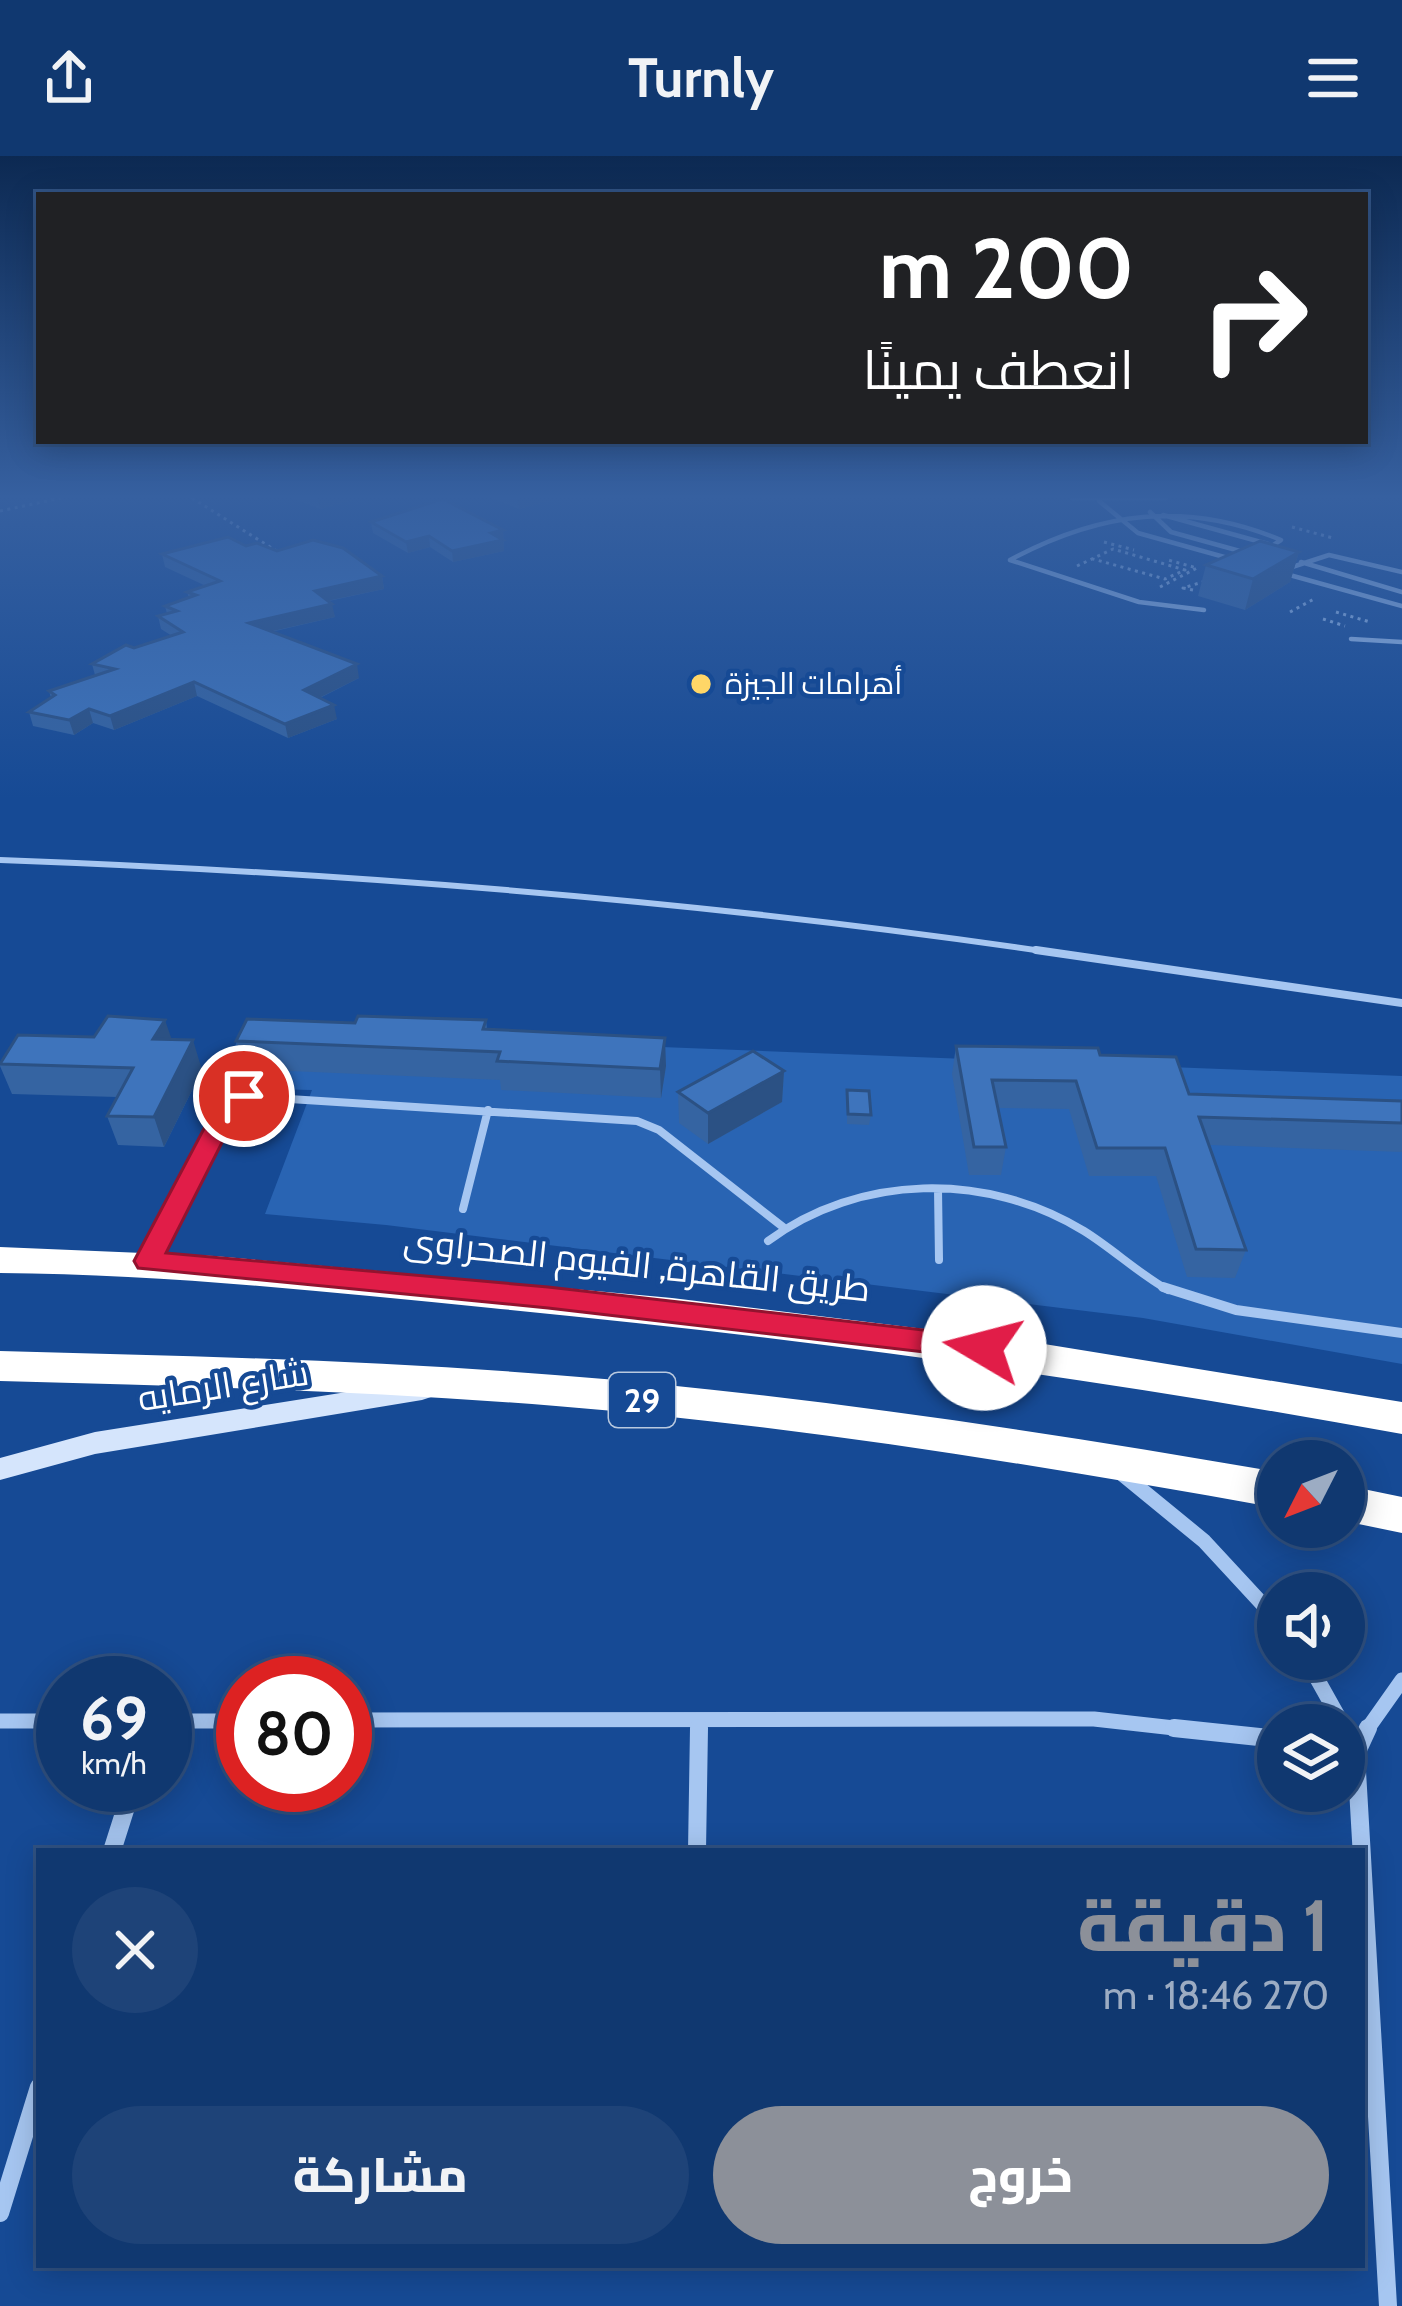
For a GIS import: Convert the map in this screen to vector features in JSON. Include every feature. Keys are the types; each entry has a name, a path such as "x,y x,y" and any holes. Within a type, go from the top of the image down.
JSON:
{"highway":[{"name":"طريق القاهرة, الفيوم الصحراوى","path":"0,1260 148,1261 548,1298 938,1342 1159,1374 1402,1418"},
{"name":"29","path":"0,1366 259,1372 460,1384 772,1413 1257,1486"},
{"path":"1365,1507 1402,1515"}],"street":[{"name":"شارع الرمايه","path":"0,1469 95,1443 460,1384"},
{"path":"1106,1460 1204,1541 1257,1598"},
{"path":"1365,1730 1402,1680"},
{"path":"372,1720 1094,1719 1257,1737"},
{"path":"698,1848 699,1720"},
{"path":"0,1721 36,1721"},
{"path":"113,1848 124,1812"},
{"path":"1354,1812 1356,1848"},
{"path":"1365,2002 1388,2306"},
{"path":"0,2213 36,2097"}],"lane":[{"path":"1128,598 1204,610"},
{"path":"1352,639 1402,642"},
{"path":"0,860 257,870 644,902 922,934 1402,1003"},
{"path":"148,1261 236,1098 625,1118 649,1125 783,1228"},
{"path":"463,1209 488,1110"},
{"path":"938,1189 939,1260"},
{"path":"768,1241 825,1204 871,1193 938,1189 993,1195 1070,1222 1184,1297 1402,1333"}],"path":[{"path":"1336,612 1378,623"},
{"path":"1338,623 1351,616"},
{"path":"1323,619 1345,626"}],"shaded area":[{"path":"238,1038 505,1041 1402,1076 1402,1364 1143,1318 265,1214 312,1090 221,1088"}],"building":[{"path":"187,598 325,598 332,604 249,623 357,664 304,690 334,705 285,724 194,682 110,716 89,709 69,720 29,712 55,695 49,691 115,669 92,664 126,645 134,648 183,632 158,616 177,611 165,606"},
{"path":"108,1016 165,1020 153,1039 193,1040 154,1117 107,1116 133,1068 0,1064 18,1035 94,1037"},
{"path":"358,1016 486,1020 483,1029 665,1038 660,1069 497,1061 500,1052 236,1041 247,1019 355,1023"},
{"path":"956,1046 1098,1048 1100,1055 1176,1057 1189,1094 1402,1101 1402,1123 1199,1117 1246,1250 1196,1249 1165,1148 1097,1148 1076,1081 992,1080 1006,1147 974,1147"},
{"path":"753,1051 784,1071 708,1113 678,1092"},
{"path":"847,1090 869,1091 871,1115 848,1114"}],"place":[{"name":"أهرامات الجيزة","path":"701,684"}],"route":[{"path":"244,1096 229,1104 148,1261 548,1298 984,1348"}]}
